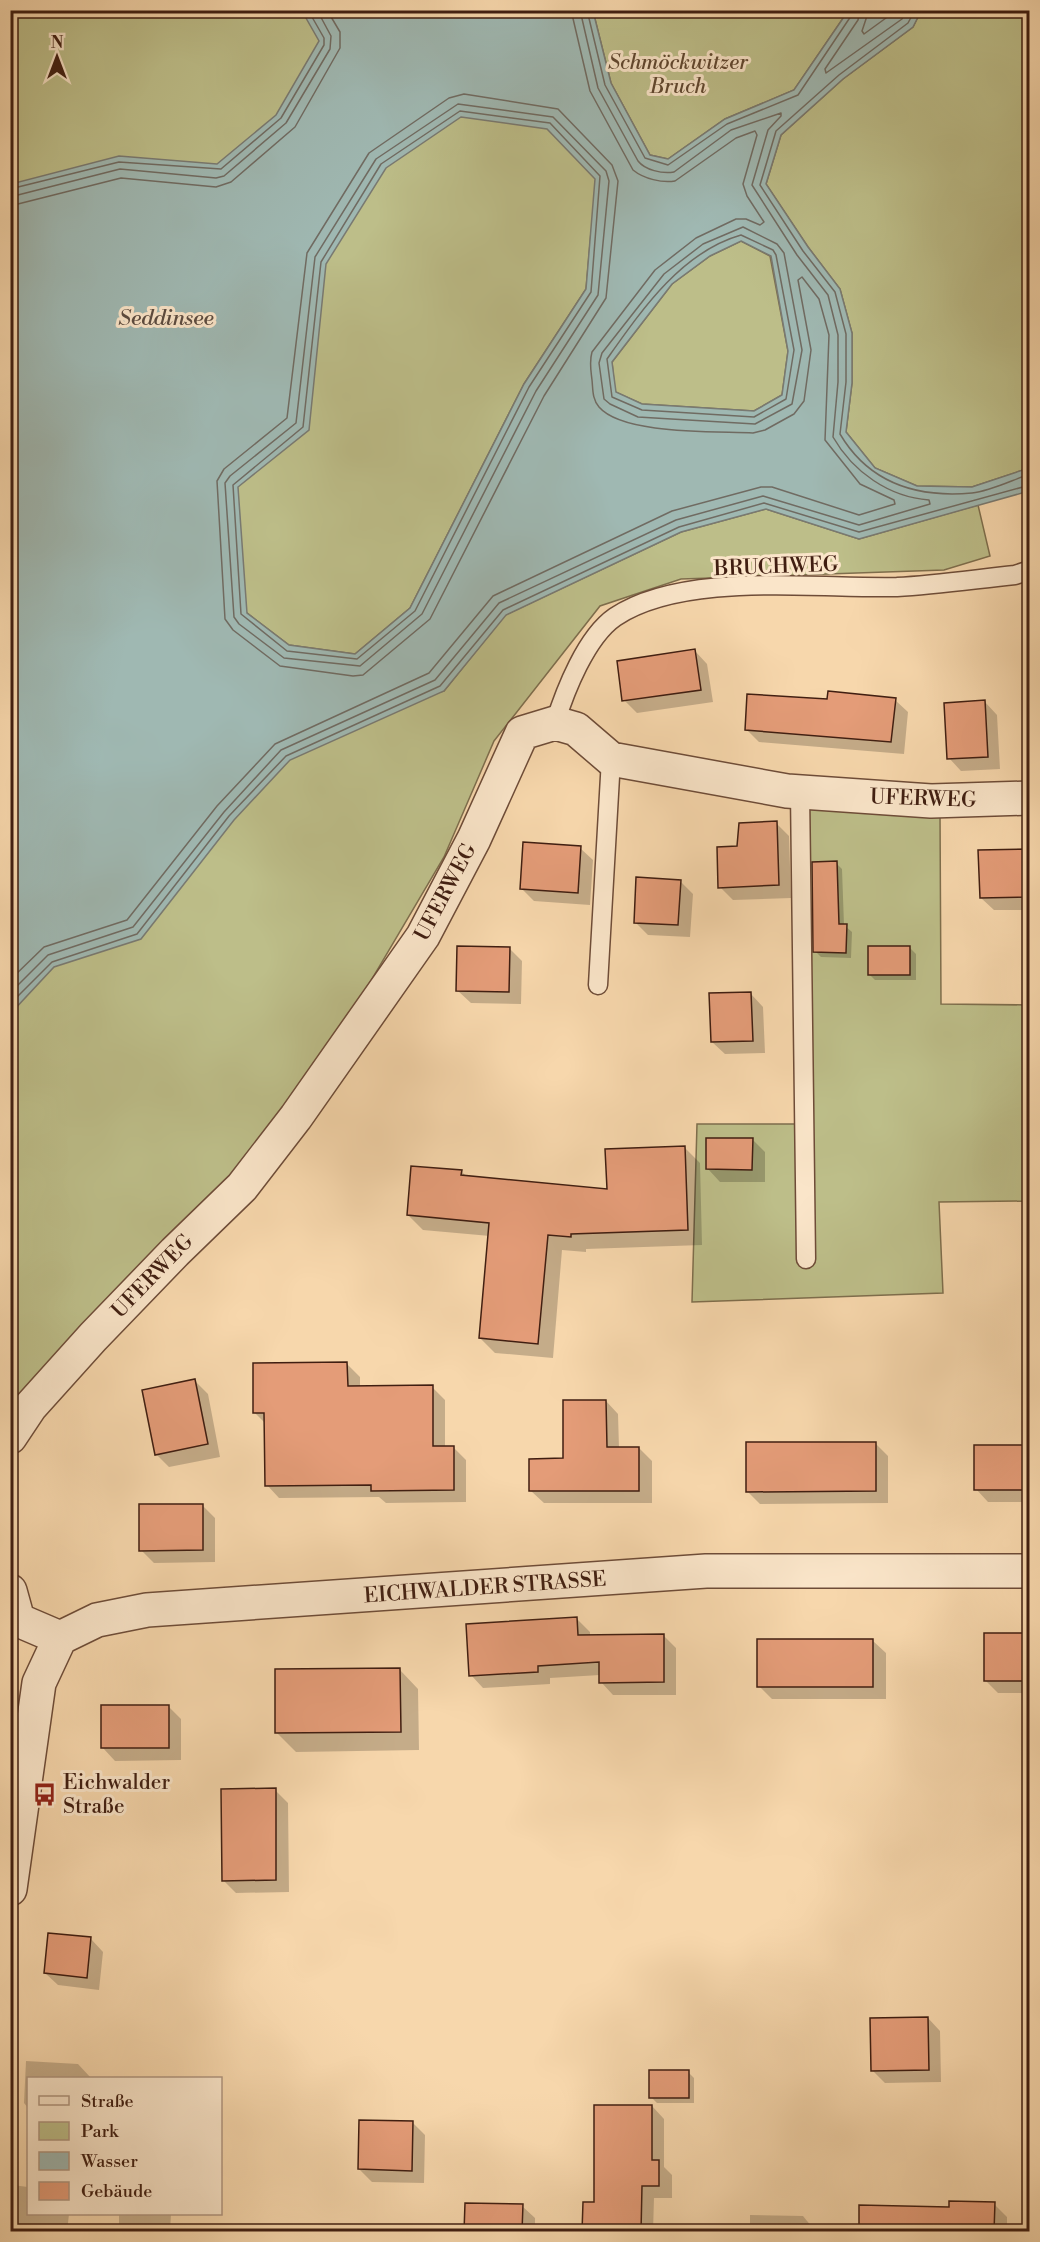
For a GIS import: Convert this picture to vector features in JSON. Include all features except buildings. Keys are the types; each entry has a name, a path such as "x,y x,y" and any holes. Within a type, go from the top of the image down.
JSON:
{"street":[{"path":"555,723 576,729 611,759"},
{"name":"UFERWEG","path":"10,1437 30,1407 93,1337 242,1187 296,1117 423,936 474,839 522,733 555,723"},
{"name":"UFERWEG","path":"611,759 800,792 931,801 1029,798"},
{"name":"EICHWALDER STRASSE","path":"60,1638 97,1620 147,1610 706,1571 1029,1571"},
{"path":"10,1889 39,1683 60,1638 13,1610"}],"lane":[{"name":"BRUCHWEG","path":"555,723 561,704 588,647 614,618 659,597 750,585 898,586 1015,575 1029,570"},
{"path":"598,984 611,759"},
{"path":"800,792 806,1259"}],"green space":[{"path":"10,11 351,11 615,150 591,232 586,289 524,384 410,608 355,654 289,645 247,613 10,747"},
{"name":"Schmöckwitzer Bruch","path":"593,11 848,11 794,90 725,119 668,159 650,155 611,83"},
{"path":"921,11 1029,11 1029,468 972,487 917,486 875,468 846,432 852,383 852,333 840,289 808,247 766,184 781,135 843,79 913,27"},
{"path":"741,241 770,256 788,351 782,395 754,411 642,404 615,392 612,362 672,284 710,256"},
{"path":"978,505 990,556 944,570 681,579 600,606 494,741 444,857 297,1106 11,1418 11,949 222,741 444,691 505,615 681,532 766,509 859,539"},
{"path":"808,801 940,814 941,1004 1029,1005 1029,1201 939,1202 943,1293 692,1302 697,1124 808,1124"}],"water":[{"name":"Seddinsee","path":"302,11 593,11 611,83 650,155 668,159 725,119 794,90 848,11 921,11 913,27 843,79 781,135 766,184 808,247 840,289 852,333 852,383 846,432 875,468 917,486 972,487 1029,468 1029,491 859,539 766,509 681,532 506,615 444,691 290,760 234,820 141,939 54,967 11,1013 11,184 119,156 217,164 276,115 319,41","holes":["461,117 547,129 595,179 586,289 524,384 410,608 355,654 289,645 247,613 238,487 309,430 326,264 386,168","741,241 771,256 788,351 782,395 754,411 642,404 616,392 612,362 672,284 710,256"]}],"place":[{"name":"Eichwalder Straße","path":"45,1794"}]}
